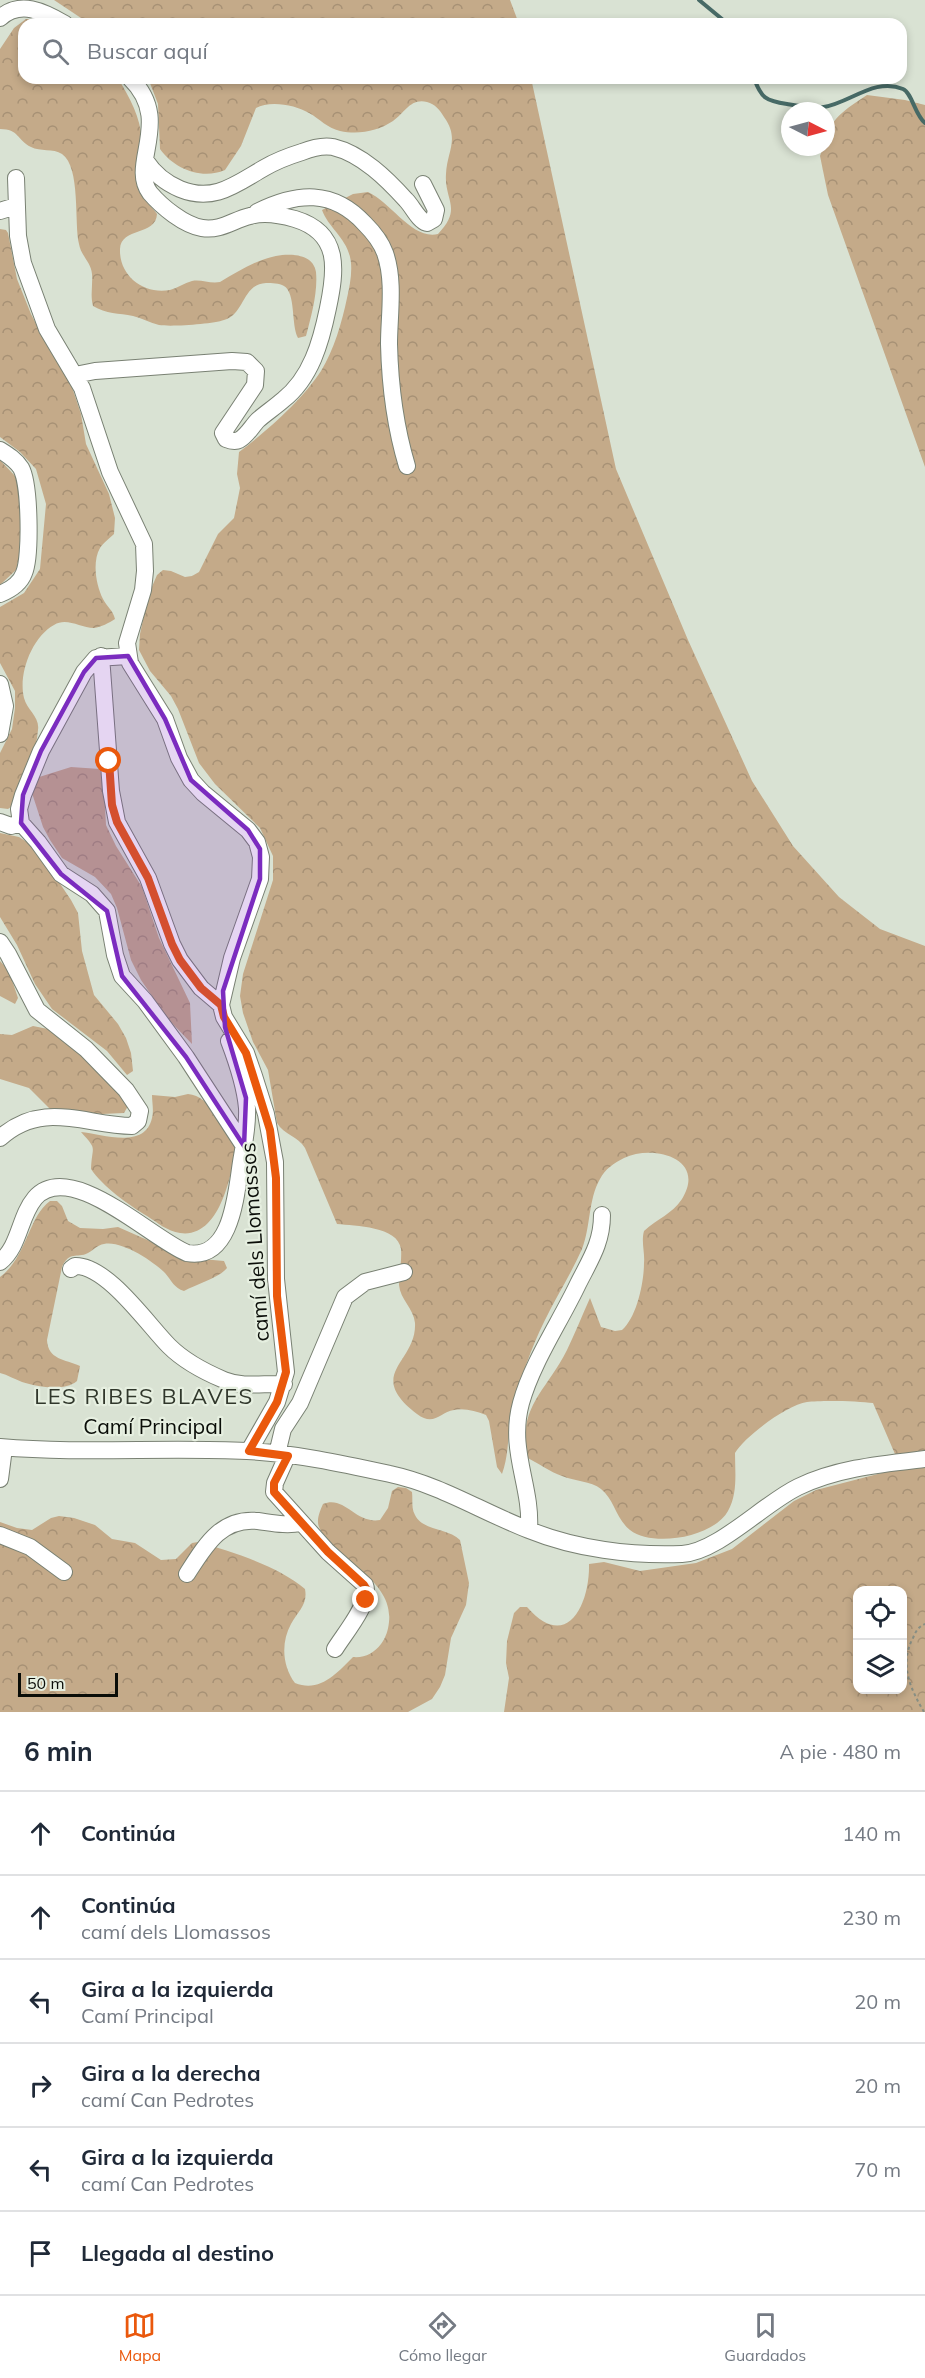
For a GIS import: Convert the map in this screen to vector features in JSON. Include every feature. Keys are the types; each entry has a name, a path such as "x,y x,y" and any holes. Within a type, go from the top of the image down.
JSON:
{"street":[{"path":"0,18 11,6 26,5 40,9 54,18"},
{"path":"136,84 142,91 150,109 145,181 149,191 170,210 192,225 201,228 218,228 274,205 300,198 325,198 353,212 381,244 389,270 392,400 407,466"},
{"path":"146,161 159,177 168,183 188,192 206,195 230,189 265,167 295,154 315,148 332,147 359,159 375,170 405,199 421,220 428,223 434,219 436,210 423,184"},
{"path":"0,1262 10,1251 33,1201 44,1191 58,1187 73,1189 92,1196 178,1250 193,1255 208,1252 221,1239 232,1214 247,1127 246,1098 225,1028 223,1011 232,957 260,879 262,864 260,849 248,830 203,793 191,780 179,758 165,719 133,670 128,656 128,636 143,590 144,544 110,472 86,398 47,329 23,263 18,236 8,209 16,178"},
{"path":"75,375 95,371 247,362 256,371 257,380 249,397 223,433 224,437 231,441 242,438 257,421 294,390 309,368 327,314 334,264 326,239 308,224 282,216 265,214 248,216"},
{"path":"0,450 17,463 24,474 28,518 27,562 24,574 16,585 0,594"},
{"path":"128,656 101,656 93,659 84,672 53,727 22,795 21,823 61,874 92,894 107,911 115,956 122,976 145,1001 186,1057 244,1146"},
{"name":"camí dels Llomassos","path":"101,656 112,798 117,822 148,878 180,960 201,988 223,1011 249,1062 270,1130 276,1178 276,1279 285,1361 284,1384 277,1402 249,1451"},
{"path":"0,684 5,706 0,734"},
{"path":"0,822 11,826 21,823"},
{"path":"0,942 37,1010 86,1049 126,1090 140,1111 138,1121 132,1126 47,1116 26,1122 0,1138"},
{"path":"529,1530 529,1512 516,1438 520,1406 536,1367 598,1245 602,1215"},
{"path":"71,1269 75,1266 86,1268 117,1289 174,1350 215,1376 234,1383 249,1385 284,1384"},
{"path":"334,1649 366,1600 367,1590 328,1552 274,1492 282,1455 283,1429 300,1403 345,1297 365,1282 404,1272"},
{"path":"0,1479 2,1447"},
{"name":"Camí Principal","path":"2,1447 249,1451 305,1458 390,1474 432,1485 529,1530 568,1542 614,1551 649,1554 690,1553 710,1546 764,1508 811,1482 854,1469 925,1459"},
{"path":"187,1574 214,1534 232,1523 244,1520 287,1525 301,1523"},
{"path":"0,1535 30,1547 64,1572"}],"path":[{"path":"924,1712 906,1672 907,1649 918,1627 925,1624"}],"highlighted area":[{"path":"128,656 165,719 191,780 248,830 260,849 260,879 223,991 225,1027 246,1098 244,1146 186,1057 122,976 107,911 61,874 21,823 23,795 41,751 84,672 96,658"}],"green space":[{"path":"54,0 510,0 517,18 81,18"},
{"path":"18,25 18,84 121,84 127,94 140,129 141,147 136,171 138,188 157,214 151,226 126,237 122,242 121,259 124,268 135,282 151,290 170,290 192,281 220,282 247,266 271,257 295,255 302,257 314,265 316,272 314,304 306,336 298,338 288,290 275,283 266,283 252,288 231,317 211,323 159,325 133,316 103,311 93,306 92,274 79,244 76,196 68,161 58,152 35,148 26,144 11,131 0,129 0,49"},
{"path":"150,84 532,84 616,469 688,640 752,781 793,846 839,897 880,929 925,946 925,1712 504,1712 509,1678 506,1663 507,1641 514,1613 520,1607 527,1607 541,1620 554,1625 564,1624 573,1618 580,1607 585,1594 589,1564 604,1562 640,1571 696,1563 732,1549 794,1501 816,1490 901,1468 873,1403 821,1401 799,1404 767,1422 735,1453 733,1497 728,1511 721,1520 697,1533 667,1539 640,1535 630,1530 601,1489 592,1484 567,1478 526,1457 526,1424 530,1411 567,1350 590,1298 601,1327 615,1331 622,1330 632,1317 643,1280 644,1231 678,1204 688,1185 688,1173 682,1164 662,1154 636,1154 624,1158 604,1172 596,1187 582,1249 539,1332 523,1374 511,1415 502,1474 497,1467 486,1415 458,1409 437,1418 423,1418 402,1400 395,1388 394,1378 397,1368 409,1348 415,1323 400,1290 401,1249 398,1241 375,1229 337,1224 305,1148 277,1123 268,1070 253,1042 243,1013 240,996 243,974 273,880 273,856 260,828 215,784 199,763 178,709 171,696 150,671 139,650 148,596 157,575 163,570 185,577 199,572 218,534 234,518 240,488 237,474 239,452 294,404 321,371 330,354 345,307 351,267 345,244 322,210 353,194 368,192 419,232 438,234 450,217 451,210 446,174 452,139 451,132 439,110 432,104 421,101 412,104 393,121 381,127 354,133 335,130 297,108 283,104 268,104 256,108 241,146 225,170 207,174 189,171 166,156 160,149 158,104"},
{"path":"867,95 925,105 925,467 828,195 820,156 835,156 835,121 845,110"},
{"path":"0,229 8,233 17,279 31,314 50,351 66,369 81,414 86,444 109,494 115,518 114,534 100,548 96,567 101,593 115,619 94,628 69,622 59,623 46,631 33,647 25,668 23,688 24,698 37,721 37,740 14,805 8,809 0,808 0,753 12,729 15,691 0,663 0,607 24,593 40,569 46,504 36,469 20,452 0,437"},
{"path":"0,460 16,477 22,502 19,558 16,570 0,585"},
{"path":"71,767 100,769 104,787 106,825 116,846 142,887 159,938 190,1003 192,1044 167,1018 141,980 131,960 111,894 95,877 62,858 43,827 31,790 36,778"},
{"path":"0,833 19,837 36,848 78,913 82,951 94,995 118,1024 131,1053 133,1071 127,1075 107,1051 52,1009 35,984 17,945 0,917"},
{"path":"0,961 9,971 18,998 15,1004 0,996"},
{"path":"33,1026 48,1029 103,1071 128,1106 124,1113 102,1114 50,1109 29,1088 0,1079 0,1034 12,1035"},
{"path":"188,1094 204,1100 222,1122 236,1145 227,1187 214,1215 205,1226 194,1232 180,1233 167,1229 140,1212 102,1182 91,1169 93,1148 81,1132 122,1138 141,1134 148,1128 152,1118 152,1095 175,1097"},
{"path":"50,1201 57,1201 62,1206 68,1221 80,1228 118,1227 152,1242 202,1259 224,1261 227,1268 213,1278 184,1291 175,1286 153,1263 119,1245 97,1246 84,1255 68,1258 62,1267 47,1340 50,1352 80,1366 77,1381 58,1387 43,1387 22,1382 0,1373 0,1277 16,1259 37,1217"},
{"path":"398,1487 412,1492 413,1510 419,1520 460,1540 469,1583 466,1605 451,1638 445,1675 432,1699 408,1712 0,1712 0,1522 32,1530 51,1518 59,1516 74,1518 95,1525 112,1539 135,1543 161,1560 176,1559 192,1543 198,1542 240,1555 282,1573 305,1589 306,1595 304,1604 288,1631 284,1646 285,1662 295,1683 312,1685 327,1680 353,1657 365,1656 375,1650 385,1636 389,1622 388,1607 382,1593 362,1571 337,1550 319,1527 318,1518 323,1504 338,1503 364,1518 380,1520 388,1508 392,1491"}],"waterway":[{"path":"699,0 721,18"},
{"path":"756,84 762,94 769,100 810,107 834,105 873,88 893,86 906,91 925,123"}],"district":[{"name":"LES RIBES BLAVES","path":"144,1396"}],"route":[{"path":"109,761 112,805 117,822 148,878 180,960 210,998 221,1005 224,1017 246,1053 270,1130 276,1178 277,1296 286,1372 277,1402 249,1451 288,1456 274,1483 274,1492 328,1552 364,1585 367,1590 366,1600"}]}
